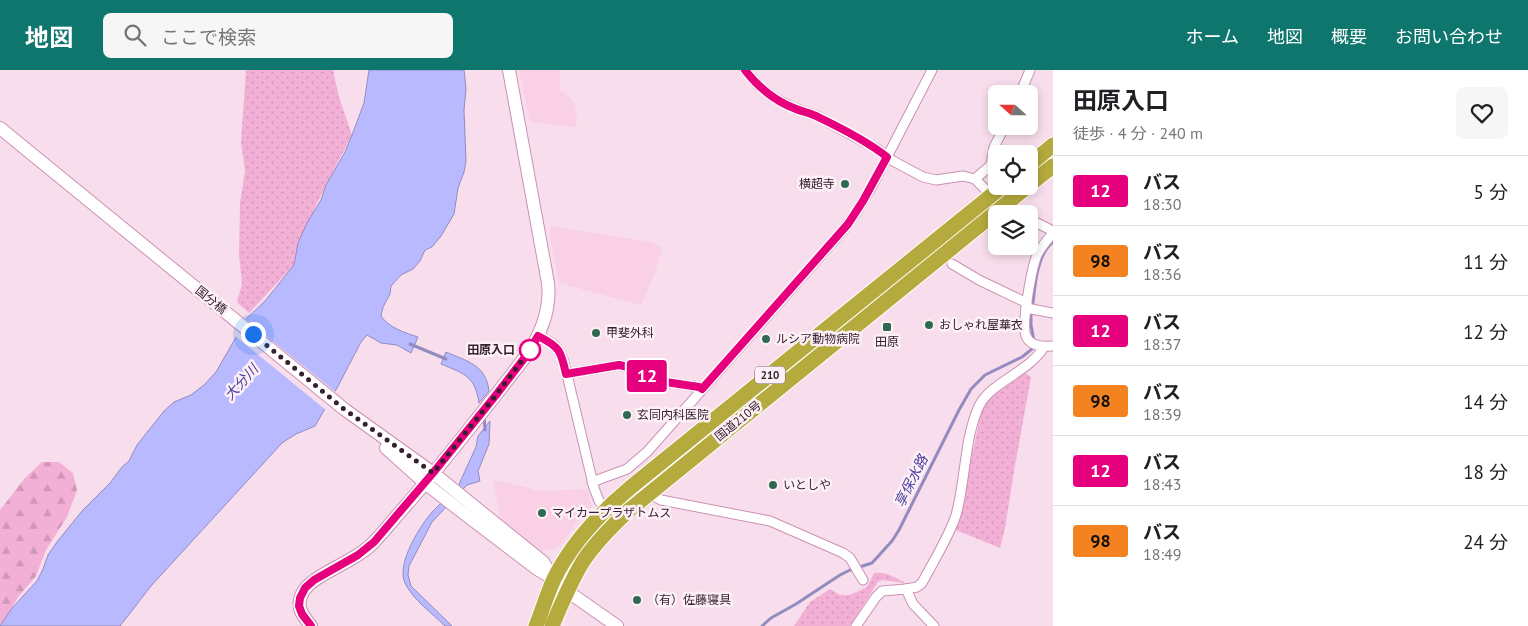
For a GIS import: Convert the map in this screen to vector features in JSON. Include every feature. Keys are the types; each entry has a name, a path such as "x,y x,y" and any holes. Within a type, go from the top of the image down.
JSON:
{"highway":[{"path":"1038,158 1053,146"},
{"name":"国道210号","path":"1038,178 1053,166"},
{"name":"国道210号","path":"536,626 554,579 585,532 606,509 630,487 992,195"},
{"name":"国道210号","path":"1013,205 1021,195"},
{"name":"国道210号","path":"552,626 567,591 583,563 596,544 615,523 649,493 988,226"}],"street":[{"path":"311,626 302,614 299,606 300,598 305,588 314,580 354,558 369,547 429,478 496,395 526,356 538,336 547,310 549,297 548,283 510,70"},
{"path":"745,70 758,85 773,97 797,110 817,116 870,145 898,164 928,179 945,180 963,176 975,179 988,186"},
{"path":"592,482 620,472 636,462 665,432 848,224 887,157 932,70"},
{"path":"1024,85 1030,70"},
{"name":"国分橋","path":"0,128 447,492 537,569 554,579 567,591 618,626"},
{"path":"975,179 991,165 994,147 1000,135"},
{"path":"856,626 876,597 882,592 893,589 915,588 922,583 953,522 958,507 971,432 982,401 987,395 1033,361 1041,345 1026,337 1025,332 1026,305 1036,259 1040,249 1053,232 1038,224"},
{"path":"952,264 1026,305 1053,313"},
{"path":"538,336 550,342 558,349 564,362 592,482 599,501 606,509"},
{"path":"566,374 619,365 628,367 656,380 702,389"},
{"path":"649,493 661,500 770,521 843,553 850,558 863,580"},
{"path":"906,589 913,604 934,626"}],"shaded area":[{"path":"519,70 560,70 560,90 574,102 577,114 576,127 530,122"},
{"path":"551,226 652,242 662,248 655,273 641,305 559,283 549,232"},
{"name":"マイカープラザトムス","path":"493,480 536,491 587,489 592,506 562,543 555,549 540,551 500,520"}],"green space":[{"path":"246,70 333,70 339,97 352,135 298,243 294,265 249,313 237,302 242,284 239,254 240,203 245,171 241,142"},
{"path":"1025,373 1031,377 1000,548 956,530 982,408 989,399"},
{"path":"42,462 59,462 73,473 77,490 67,517 46,550 36,576 18,597 0,626 0,510 25,478"},
{"path":"874,573 886,574 905,583 882,580 878,582 850,626 794,626 810,602 830,589 840,595 850,595 867,587"}],"water":[{"name":"大分川","path":"369,70 464,70 466,89 464,110 466,161 458,188 454,214 441,236 432,247 425,250 420,261 413,269 401,275 391,286 390,294 383,307 381,316 392,326 418,337 411,353 397,345 381,343 367,335 361,342 315,426 296,434 282,443 151,586 120,626 0,626 12,608 37,581 48,555 82,511 129,461 137,445 164,411 174,402 191,395 216,372 247,318 265,301 294,265 298,243 352,135 364,103"},
{"path":"446,352 474,365 484,375 489,391 479,403 472,381 463,374 441,364"},
{"path":"490,421 489,444 478,471 480,481 467,485 432,522 409,566 408,575 411,586 452,626 445,626 408,589 403,575 404,566 411,545 422,525 434,510 459,486 476,447 478,436"}],"pier":[{"path":"244,318 337,393 327,411 234,335"}],"waterway":[{"name":"享保水路","path":"1033,303 1040,262 1043,254 1053,242"},
{"name":"享保水路","path":"762,626 771,618 840,575 872,563 892,541 971,389 985,375 1022,357 1032,349 1034,341 1031,314"},
{"path":"410,344 446,359"},
{"path":"484,416 485,430"}],"bus line":[{"name":"12","path":"311,626 302,614 299,606 300,598 305,588 314,580 358,555 374,542 496,395 526,356 538,336 556,346 564,362 566,374 619,365 659,381 702,389 848,224 887,157 870,145 817,116 797,110 773,97 764,91 745,70"}],"place":[{"name":"横超寺","path":"845,184"},
{"name":"おしゃれ屋華衣","path":"929,325"},
{"name":"田原","path":"887,327"},
{"name":"甲斐外科","path":"596,333"},
{"name":"ルシア動物病院","path":"766,339"},
{"name":"田原入口","path":"530,350"},
{"name":"玄同内科医院","path":"627,415"},
{"name":"いとしや","path":"773,485"},
{"name":"マイカープラザトムス","path":"542,513"},
{"name":"（有）佐藤寝具","path":"637,600"}],"route":[{"path":"253,334 344,409 433,473 530,350"}]}
